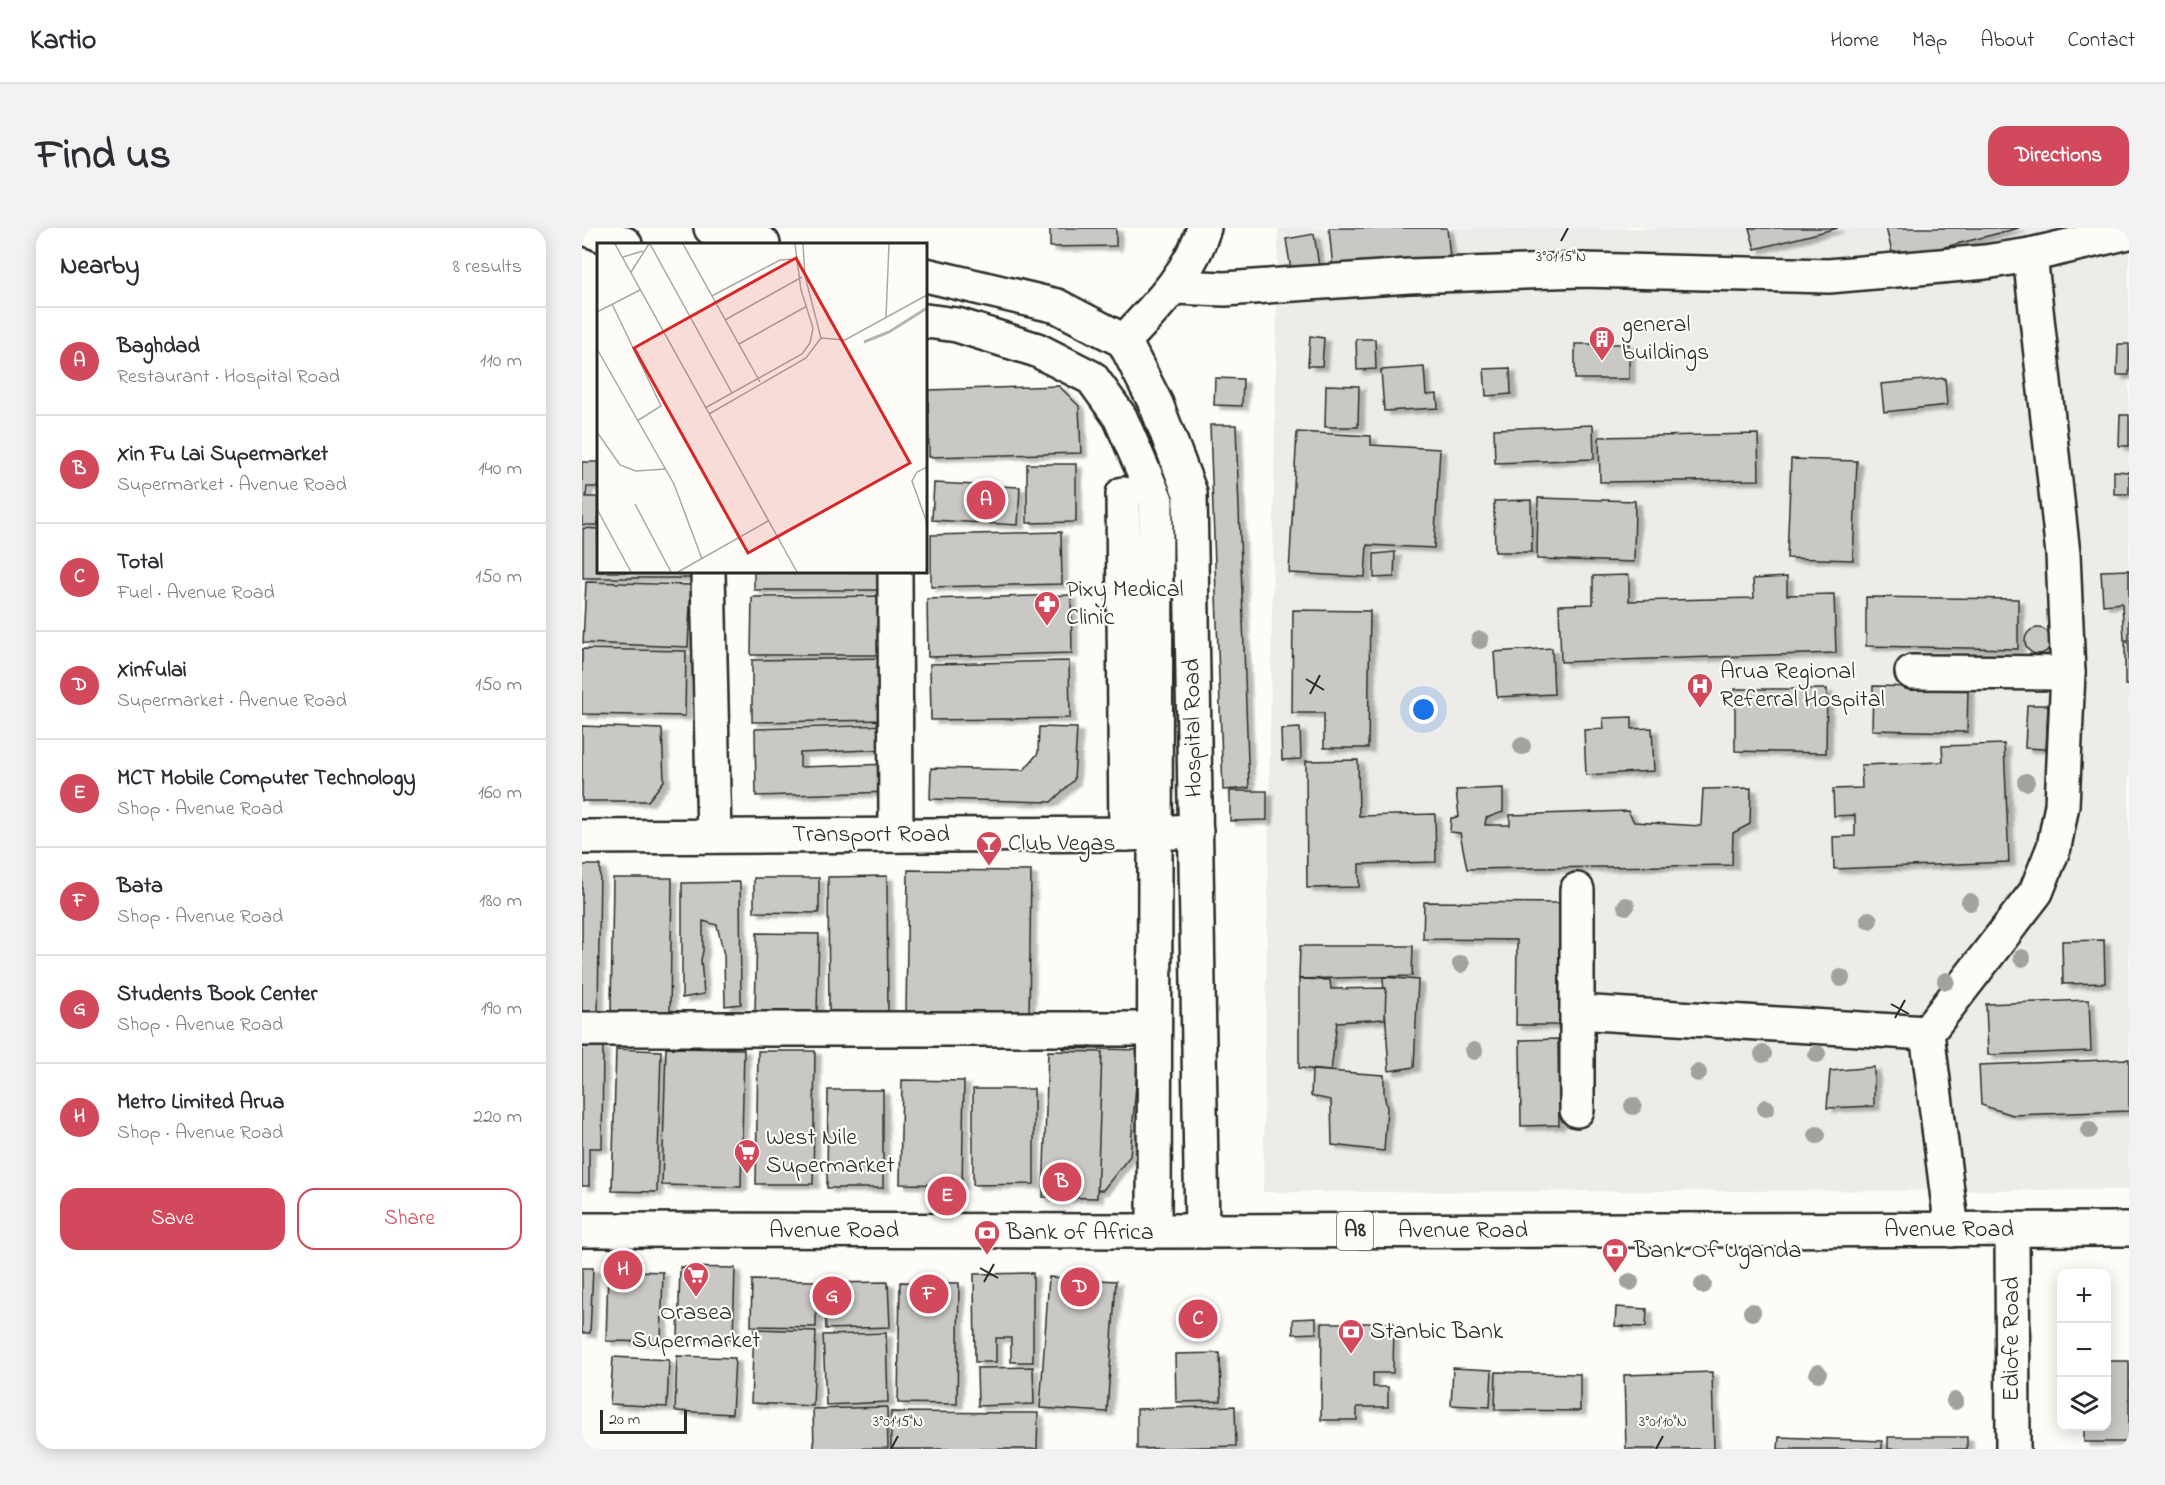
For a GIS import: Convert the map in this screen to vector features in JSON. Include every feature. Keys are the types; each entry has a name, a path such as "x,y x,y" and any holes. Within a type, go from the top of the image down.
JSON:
{"main road":[{"path":"709,243 712,228 760,243"},
{"path":"927,275 1057,306 1124,341 1173,287 1198,248 1204,228"},
{"path":"1173,287 1226,289 1409,276 1582,270 1828,276 1985,262 2030,255 2129,232"},
{"path":"585,234 621,243"},
{"path":"1952,1230 1927,1033 2036,892 2054,847 2062,805 2068,673 2063,554 2030,255"},
{"name":"Hospital Road","path":"927,321 957,325 1037,350 1092,378 1120,417 1156,500 1140,834 1154,1029 1154,1231"},
{"name":"Hospital Road","path":"1124,341 1156,404 1190,493 1202,1231"},
{"path":"1123,494 1140,834"},
{"path":"708,573 714,836"},
{"path":"895,573 896,835"},
{"path":"1912,672 2068,673"},
{"name":"Transport Road","path":"582,837 1140,834 1196,831"},
{"path":"1577,890 1577,1110"},
{"path":"1577,1012 1927,1033"},
{"path":"582,1029 1154,1029"},
{"name":"Ediofe Road","path":"2012,1229 2013,1449"},
{"name":"Avenue Road","path":"582,1230 2129,1229"}],"shaded area":[{"name":"Arua Regional Referral Hospital","path":"1278,228 2129,228 2129,1190 1263,1192"}],"building":[{"path":"1050,228 1116,228 1116,246 1050,247"},
{"path":"1329,228 1447,228 1450,259 1333,269"},
{"path":"1749,228 1838,228 1755,249"},
{"path":"1886,228 2019,228 1894,260"},
{"path":"1314,234 1319,266 1291,270 1286,239"},
{"path":"1310,336 1324,338 1322,366 1308,366"},
{"path":"1356,339 1375,339 1376,369 1357,370"},
{"name":"general buildings","path":"1575,344 1629,344 1629,379 1575,379"},
{"path":"2118,344 2129,344 2129,375 2117,375"},
{"path":"1424,367 1426,395 1437,394 1438,408 1384,411 1381,370"},
{"path":"1510,368 1511,394 1486,396 1484,369"},
{"path":"1215,378 1243,379 1242,406 1214,405"},
{"path":"1945,378 1947,405 1884,412 1881,384"},
{"path":"1326,385 1359,386 1358,427 1325,427"},
{"path":"1059,386 1079,406 1081,453 929,457 928,390"},
{"path":"2120,415 2129,415 2129,446 2119,446"},
{"path":"1210,425 1236,425 1249,788 1223,790"},
{"path":"1593,425 1594,459 1495,463 1494,429"},
{"path":"1297,432 1371,436 1371,445 1440,449 1434,548 1367,545 1365,577 1289,573"},
{"path":"1758,434 1759,480 1600,482 1599,437"},
{"path":"1791,459 1857,461 1853,560 1787,558"},
{"path":"582,462 597,462 597,487 587,487 586,497 597,497 597,525 582,525"},
{"path":"1027,464 1076,464 1076,522 1027,523"},
{"path":"2114,471 2129,472 2129,494 2114,494"},
{"path":"934,483 1020,487 1018,525 932,520"},
{"path":"1538,498 1635,501 1634,562 1537,559"},
{"path":"1531,500 1532,552 1495,552 1494,501"},
{"path":"583,528 597,529 597,573 690,573 690,578 583,578"},
{"path":"1061,532 1062,584 931,587 931,535"},
{"path":"1395,552 1394,577 1374,578 1374,554"},
{"path":"2129,570 2129,640 2124,640 2122,603 2103,605 2101,571"},
{"path":"754,573 889,573 889,590 754,590"},
{"path":"1629,575 1629,601 1754,598 1753,579 1787,577 1787,595 1834,594 1836,653 1561,662 1559,605 1593,604 1593,576"},
{"path":"586,582 691,585 688,647 583,643"},
{"path":"1071,595 1072,653 928,657 927,599"},
{"path":"890,596 889,655 751,655 752,597"},
{"path":"1866,597 2018,599 2018,649 1866,646"},
{"path":"1293,610 1370,611 1368,748 1324,748 1324,713 1292,713"},
{"path":"2038,628 2047,632 2051,641 2047,650 2038,654 2029,650 2025,641 2029,632"},
{"path":"2125,642 2129,642 2129,685 2125,685"},
{"path":"1552,648 1554,694 1497,697 1494,652"},
{"path":"582,649 686,651 685,716 582,714"},
{"path":"891,658 892,720 752,722 752,660"},
{"path":"1069,661 1070,718 931,720 930,664"},
{"path":"1873,686 1968,688 1967,732 1872,730"},
{"path":"1735,689 1827,689 1826,753 1735,751"},
{"path":"2027,705 2048,705 2046,749 2025,748"},
{"path":"1632,717 1632,729 1652,728 1654,771 1586,775 1584,730 1604,729 1603,718"},
{"path":"891,725 892,749 800,753 800,767 891,764 892,792 756,796 755,729"},
{"path":"582,726 662,729 664,781 648,801 582,801"},
{"path":"1039,727 1077,728 1074,780 1051,802 930,799 931,768 1024,770 1038,753"},
{"path":"1300,728 1301,759 1282,760 1281,729"},
{"path":"2004,744 2009,862 1834,869 1833,837 1855,836 1855,815 1834,816 1833,789 1862,788 1861,765 1943,762 1942,746"},
{"path":"1358,760 1359,816 1435,814 1436,862 1359,864 1359,887 1307,888 1306,761"},
{"path":"1503,788 1503,812 1486,818 1485,825 1510,825 1510,815 1628,811 1634,822 1701,826 1703,789 1751,788 1750,824 1733,833 1732,865 1467,869 1460,833 1450,832 1451,818 1459,817 1456,790"},
{"path":"1230,791 1267,791 1267,820 1230,821"},
{"path":"582,865 600,865 598,1015 582,1015"},
{"path":"908,870 1031,871 1029,1018 906,1016"},
{"path":"887,876 888,1014 829,1015 828,877"},
{"path":"613,878 672,878 670,1012 611,1012"},
{"path":"754,878 819,878 819,913 754,912"},
{"path":"740,882 741,1004 725,1006 724,955 717,925 703,921 701,960 704,994 682,998 682,883"},
{"path":"1424,902 1563,903 1561,1025 1516,1025 1517,940 1423,939"},
{"path":"757,933 819,934 817,1012 755,1011"},
{"path":"2104,940 2105,983 2063,984 2062,941"},
{"path":"1300,946 1413,946 1412,976 1299,979"},
{"path":"1383,977 1418,980 1414,1067 1389,1071"},
{"path":"1299,979 1330,980 1331,989 1386,988 1385,1019 1337,1022 1331,1071 1299,1068"},
{"path":"2089,1000 2091,1051 1988,1055 1986,1004"},
{"path":"1558,1039 1559,1125 1521,1126 1520,1040"},
{"path":"603,1045 602,1148 589,1148 589,1186 582,1186 582,1046"},
{"path":"666,1048 744,1049 741,1187 662,1185"},
{"path":"1063,1048 1139,1050 1130,1156 1103,1190 1057,1190"},
{"path":"616,1049 661,1051 657,1192 612,1191"},
{"path":"758,1051 815,1051 813,1184 756,1184"},
{"path":"1048,1051 1102,1052 1097,1198 1043,1197"},
{"path":"2129,1059 2129,1111 2013,1115 1981,1105 1979,1065"},
{"path":"1874,1067 1874,1106 1827,1108 1830,1071"},
{"path":"1312,1070 1384,1075 1387,1108 1384,1151 1332,1145 1331,1100 1311,1096"},
{"path":"902,1080 964,1081 962,1185 900,1184"},
{"path":"973,1089 1034,1089 1034,1184 973,1185"},
{"path":"828,1090 883,1090 883,1188 827,1188"},
{"path":"680,1267 735,1268 733,1339 678,1338"},
{"path":"582,1268 593,1268 590,1333 582,1333"},
{"path":"608,1270 663,1272 661,1342 606,1341"},
{"path":"1033,1273 1033,1362 1011,1362 1011,1338 996,1338 996,1362 975,1362 974,1274"},
{"path":"1049,1277 1116,1281 1107,1412 1040,1408"},
{"path":"752,1280 816,1281 816,1327 751,1326"},
{"path":"888,1282 890,1327 826,1329 824,1283"},
{"path":"900,1282 959,1283 957,1404 898,1403"},
{"path":"1616,1307 1647,1309 1646,1327 1615,1326"},
{"path":"1316,1318 1316,1333 1293,1334 1293,1319"},
{"path":"1322,1323 1394,1323 1393,1373 1373,1373 1373,1387 1388,1387 1388,1407 1357,1407 1357,1420 1321,1420"},
{"path":"754,1329 816,1331 813,1406 751,1403"},
{"path":"886,1333 888,1402 826,1405 823,1335"},
{"path":"1220,1353 1221,1401 1176,1402 1175,1354"},
{"path":"677,1356 735,1358 732,1414 675,1411"},
{"path":"613,1357 669,1360 667,1407 610,1404"},
{"path":"2111,1361 2129,1361 2129,1442 2084,1442 2084,1431 2111,1431"},
{"path":"1033,1367 1034,1404 978,1406 977,1368"},
{"path":"1453,1368 1492,1370 1490,1407 1451,1405"},
{"path":"1496,1372 1580,1374 1580,1411 1495,1410"},
{"path":"1712,1372 1714,1449 1626,1449 1624,1375"},
{"path":"1235,1406 1236,1446 1137,1449 1137,1409"},
{"path":"887,1407 888,1448 814,1449 813,1409"},
{"path":"891,1412 1038,1413 1037,1449 891,1449"},
{"path":"1779,1437 1882,1441 1882,1449 1778,1449"},
{"path":"1888,1437 1967,1437 1967,1449 1888,1449"}],"place":[{"name":"general buildings","path":"1602,362"},
{"name":"Baghdad","path":"986,500"},
{"name":"Pixy Medical Clinic","path":"1047,627"},
{"name":"Arua Regional Referral Hospital","path":"1700,709"},
{"name":"Club Vegas","path":"989,867"},
{"name":"West Nile Supermarket","path":"747,1175"},
{"name":"Xin Fu Lai Supermarket","path":"1062,1182"},
{"name":"MCT Mobile Computer Technology","path":"947,1196"},
{"name":"Bank of Africa","path":"987,1256"},
{"name":"Metro Limited Arua","path":"623,1270"},
{"name":"Bank Of Uganda","path":"1615,1274"},
{"name":"Xinfulai","path":"1080,1287"},
{"name":"Bata","path":"929,1294"},
{"name":"Students Book Center","path":"832,1296"},
{"name":"Orasea Supermarket","path":"696,1298"},
{"name":"Total","path":"1198,1319"},
{"name":"Stanbic Bank","path":"1351,1355"}]}
